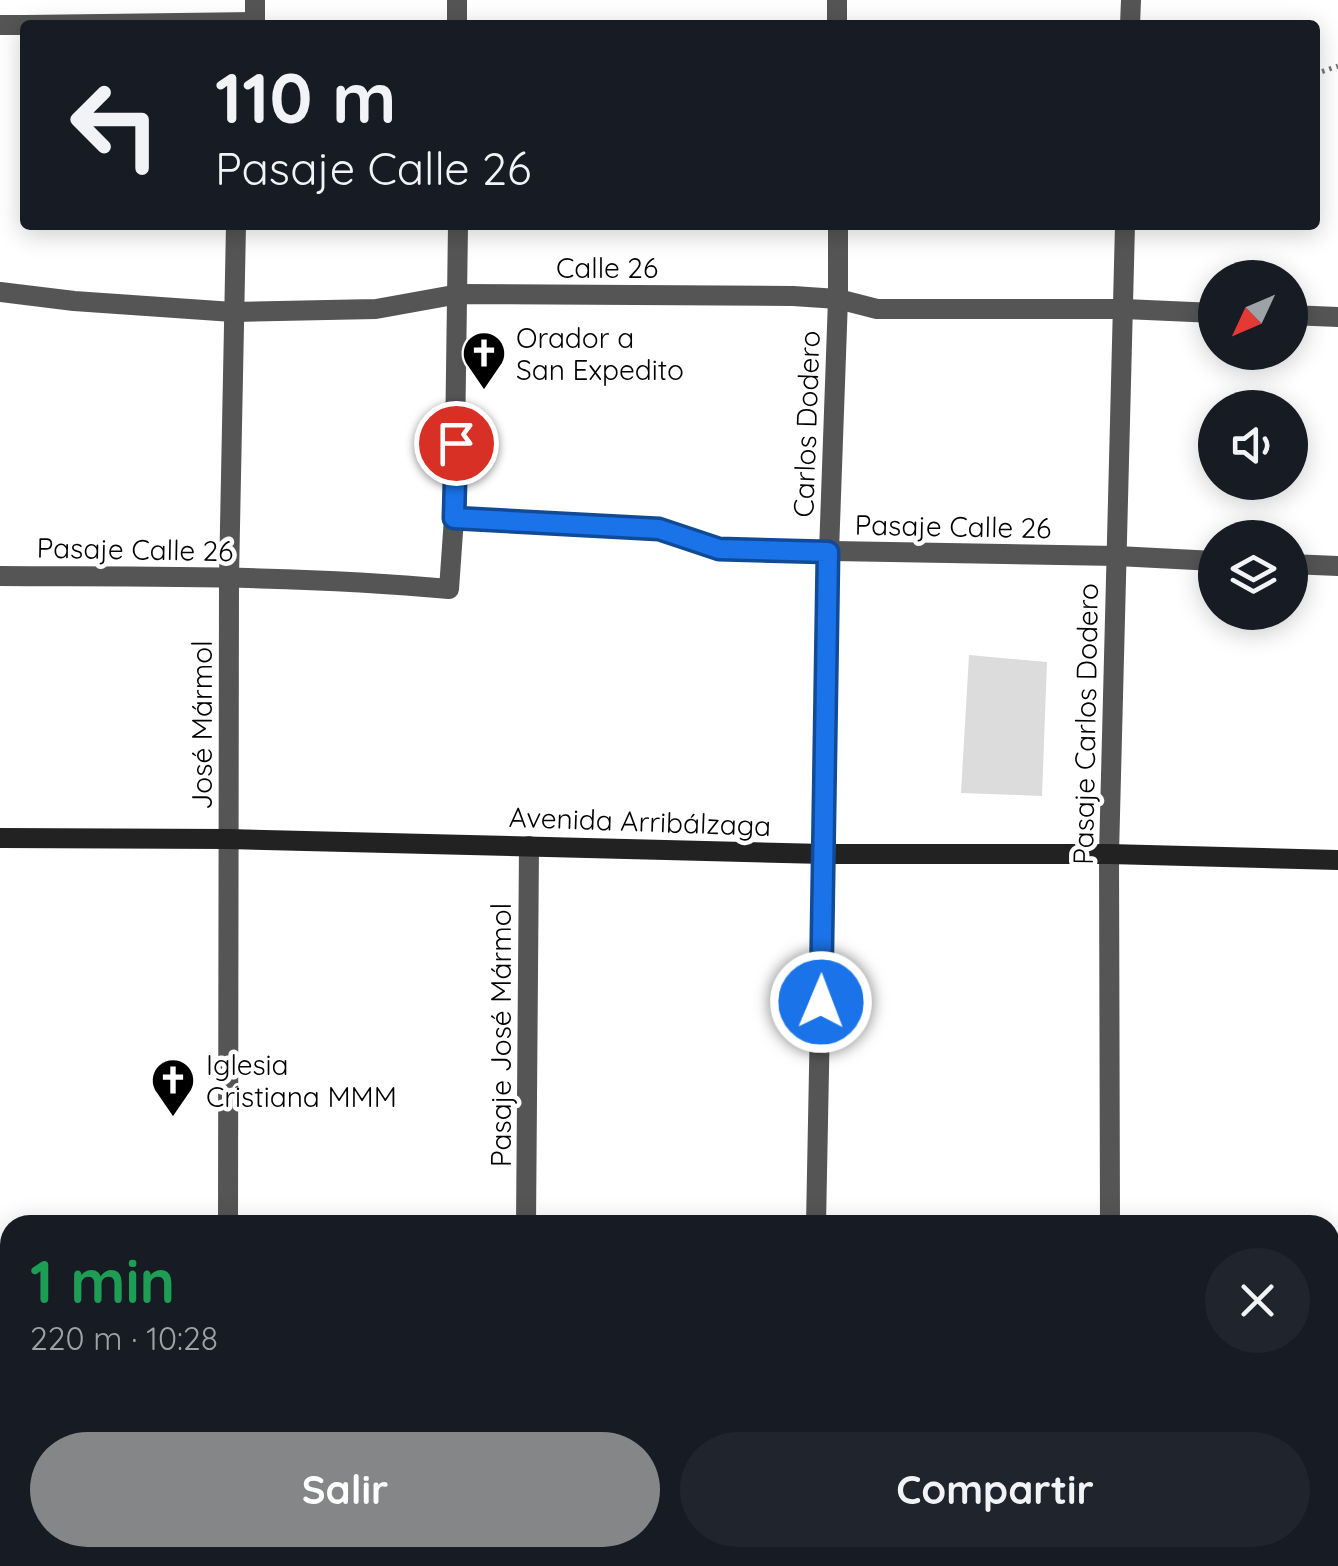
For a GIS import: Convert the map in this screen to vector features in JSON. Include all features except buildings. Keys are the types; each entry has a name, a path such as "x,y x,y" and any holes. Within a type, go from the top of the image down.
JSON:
{"main road":[{"name":"Avenida Arribálzaga","path":"0,838 1338,860"}],"street":[{"path":"153,20 255,16"},
{"name":"José Mármol","path":"228,1215 230,578 236,230"},
{"path":"454,518 458,230"},
{"name":"Carlos Dodero","path":"816,1215 838,230"},
{"name":"Pasaje Carlos Dodero","path":"1110,1215 1109,854 1125,230"},
{"name":"Calle 26","path":"0,292 233,312 376,309 459,294 793,296 877,309 1198,311"},
{"path":"1308,316 1338,317"},
{"name":"Pasaje Calle 26","path":"0,576 230,578 449,589 454,518 659,529 719,549 1198,559"},
{"path":"1308,565 1338,566"},
{"name":"Pasaje José Mármol","path":"526,1215 529,846"}],"shaded area":[{"path":"969,655 1047,662 1042,796 961,793"}],"place":[{"name":"Orador a San Expedito","path":"484,391"},
{"name":"Iglesia Cristiana MMM","path":"173,1118"}],"route":[{"path":"456,443 454,518 659,529 719,549 828,552 821,1002"}]}
